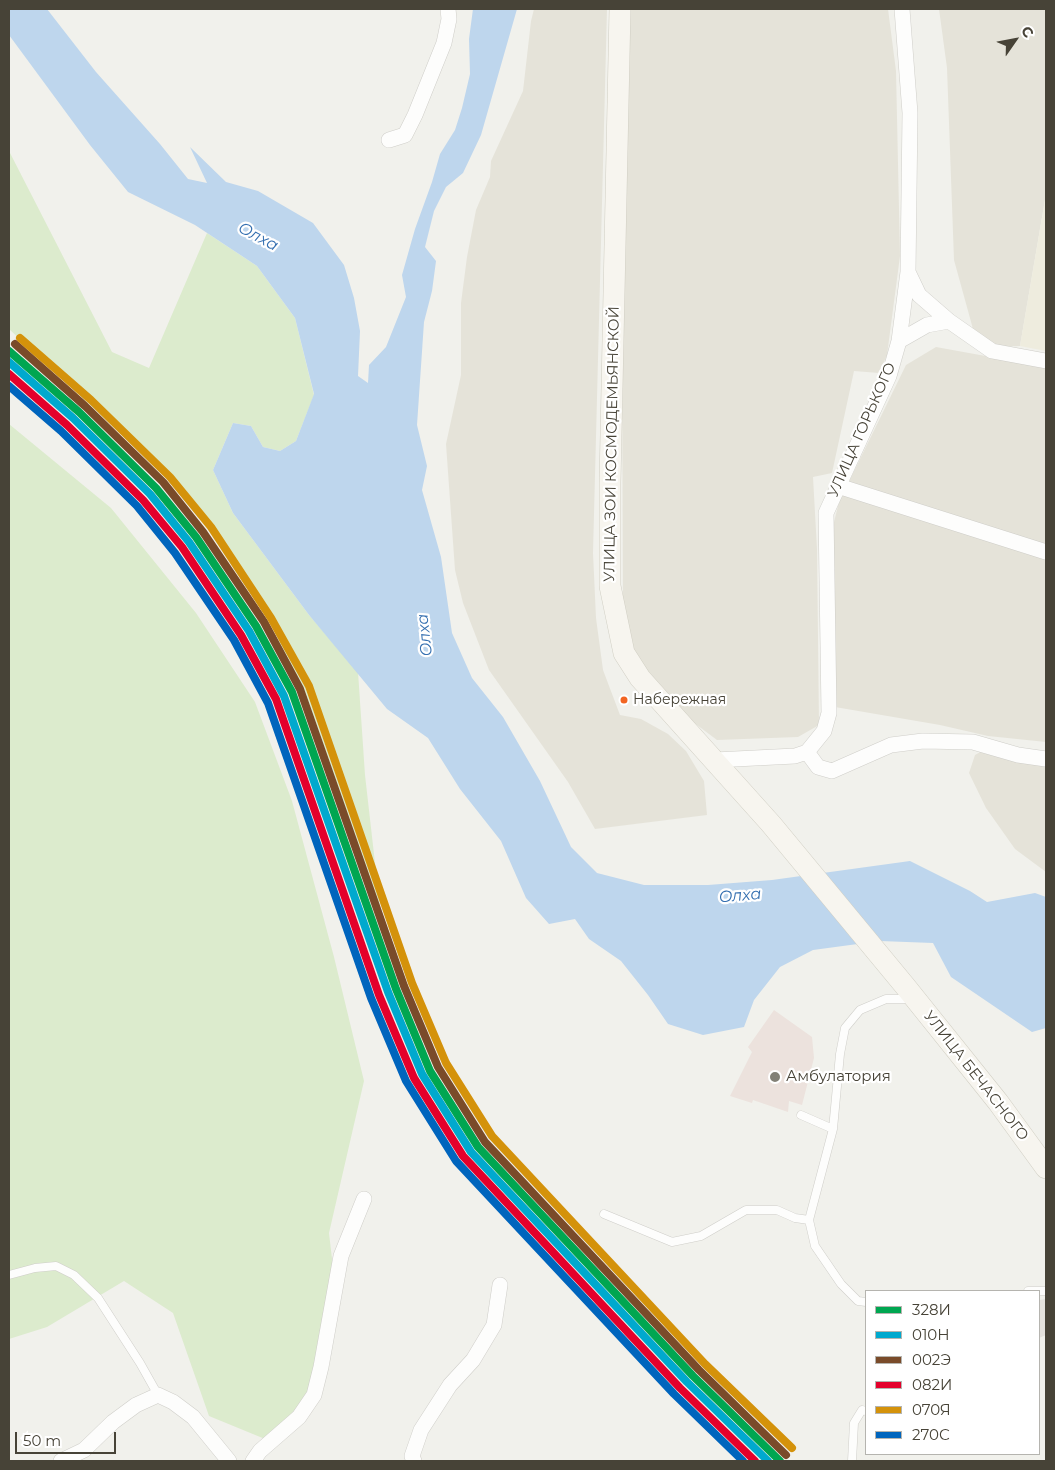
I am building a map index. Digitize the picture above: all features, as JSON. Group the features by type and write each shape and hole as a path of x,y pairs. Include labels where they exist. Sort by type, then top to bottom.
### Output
{"main road":[{"name":"УЛИЦА ЗОИ КОСМОДЕМЬЯНСКОЙ","path":"620,9 610,482 610,586 624,653 640,678 771,824"},
{"name":"УЛИЦА БЕЧАСНОГО","path":"771,824 998,1102 1046,1168"}],"street":[{"path":"389,140 405,135 415,115 444,43 448,9"},
{"name":"УЛИЦА ГОРЬКОГО","path":"807,752 824,732 829,713 826,513 889,376 899,341 908,272 910,113 902,9"},
{"path":"908,272 919,296 948,321 992,351 1046,361"},
{"path":"899,341 927,325 948,321"},
{"path":"838,486 1046,552"},
{"path":"714,760 794,756 807,752 818,767 832,771 891,745 924,740 973,742 1018,755 1046,758"},
{"path":"253,1461 260,1451 299,1417 314,1395 321,1367 341,1256 364,1199"},
{"path":"414,1461 412,1456 421,1430 450,1385 473,1360 494,1325 500,1285"},
{"path":"61,1461 84,1450 114,1422 136,1405 158,1395 172,1402 193,1417 228,1461"}],"lane":[{"path":"865,1302 858,1301 841,1284 814,1246 808,1220 833,1129 845,1028 860,1010 886,999 910,992"},
{"path":"800,1116 833,1129"},
{"path":"604,1214 672,1242 701,1236 746,1210 777,1210 794,1218 808,1220"},
{"path":"9,1275 35,1268 56,1266 74,1275 98,1298 140,1363 158,1395"},
{"path":"852,1461 854,1423 862,1410 865,1411"}],"shaded area":[{"path":"534,9 607,9 593,553 596,618 603,670 620,715 641,719 668,734 686,751 704,781 707,815 595,829 568,782 489,670 463,603 455,570 446,444 461,375 461,303 467,257 476,210 490,177 491,161 523,91"},
{"path":"630,9 888,9 896,71 900,256 887,355 879,373 854,371 832,473 813,477 817,549 819,725 798,737 717,740 693,722 639,661 628,641 623,616 622,340"},
{"path":"939,9 1046,9 1046,194 1020,346 992,347 973,329 954,260 947,68"},
{"path":"1046,194 1046,351 1020,346"},
{"path":"936,347 1046,367 1046,742 988,736 940,725 835,707 833,526 839,502 906,365"},
{"path":"984,750 1046,765 1046,872 1015,849 986,808 969,773 975,755"},
{"name":"Амбулатория","path":"774,1010 812,1037 814,1058 802,1105 789,1101 788,1112 753,1100 752,1103 730,1096 752,1052 748,1047"},
{"path":"1046,1299 1046,1335 1040,1338 1040,1300"}],"green space":[{"path":"9,151 112,352 149,368 207,233 257,266 295,318 314,395 296,441 280,451 263,447 251,426 233,423 213,470 233,513 309,615 358,672 365,775 380,907 310,715 271,623 212,530 174,484 9,329"},
{"path":"9,424 111,508 196,613 255,702 292,801 334,957 364,1081 329,1233 337,1302 306,1410 265,1439 209,1416 173,1313 124,1281 47,1327 9,1339"}],"water":[{"name":"Олха","path":"9,9 47,9 96,72 160,144 188,179 207,183 190,147 226,182 258,191 313,223 344,265 354,298 360,331 358,376 368,383 369,365 386,347 406,297 402,275 415,229 440,154 455,130 462,108 470,74 469,39 473,9 517,9 481,135 463,173 446,187 434,211 425,247 436,261 432,291 424,322 417,425 427,466 422,490 441,557 452,633 472,678 503,717 540,781 571,847 597,873 644,885 708,885 772,880 910,861 970,891 987,902 1035,893 1046,897 1046,1028 1032,1032 951,977 933,943 880,941 813,950 780,967 754,1000 744,1027 703,1035 668,1024 621,961 589,939 575,919 549,924 526,898 501,841 460,789 428,738 387,709 309,615 233,513 213,470 233,423 251,426 263,447 280,451 296,441 314,394 295,318 257,266 195,225 128,192 90,145 9,35"}],"transit line":[{"name":"070Я","path":"20,338 91,400 170,477 211,527 271,618 309,686 412,983 446,1063 492,1136 705,1364 792,1448"},
{"name":"002Э","path":"15,344 85,406 163,482 203,532 264,622 300,689 404,986 438,1067 485,1142 699,1370 786,1455"},
{"name":"328И","path":"9,351 79,412 156,488 196,537 256,626 292,692 396,989 430,1071 478,1147 693,1376 780,1461"},
{"name":"010Н","path":"9,362 73,418 150,494 189,542 249,631 284,696 388,992 422,1074 471,1152 687,1382 768,1461"},
{"name":"082И","path":"9,374 67,425 143,500 182,547 241,635 276,699 379,995 414,1078 463,1156 680,1388 755,1461"},
{"name":"270С","path":"9,386 61,431 137,506 175,553 234,640 268,703 371,998 406,1081 456,1161 674,1394 743,1461"}],"place":[{"name":"Набережная","path":"624,700"},
{"name":"Амбулатория","path":"775,1077"}]}
